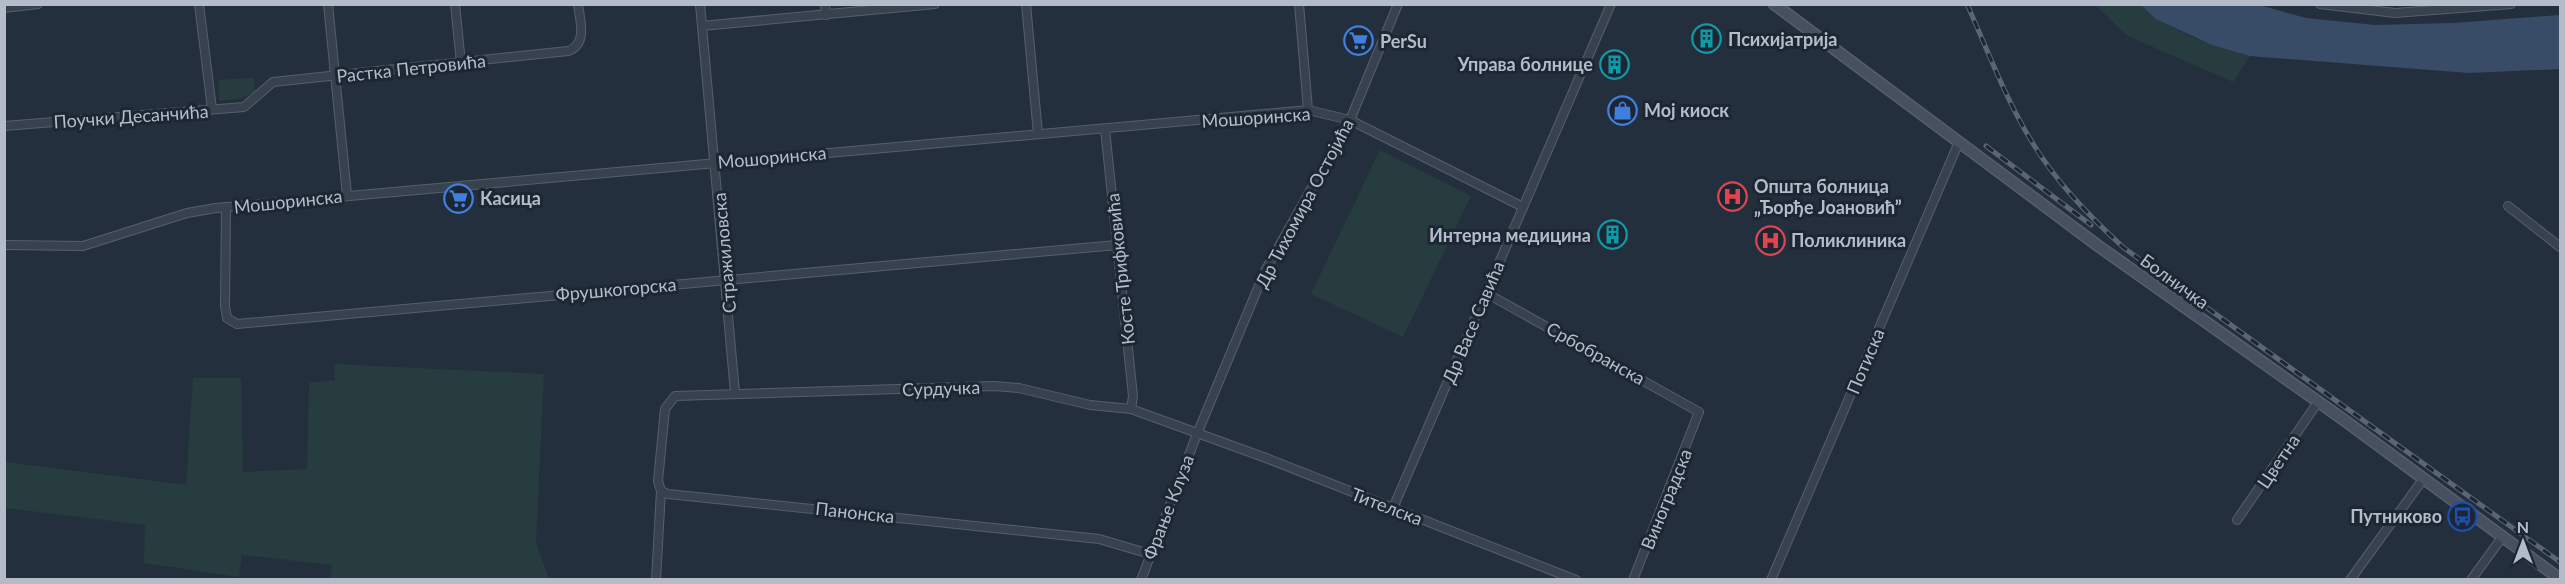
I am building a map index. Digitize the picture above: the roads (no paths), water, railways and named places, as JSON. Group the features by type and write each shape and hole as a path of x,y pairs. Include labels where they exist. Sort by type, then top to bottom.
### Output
{"street":[{"path":"4,8 38,4"},
{"path":"199,4 212,109"},
{"path":"328,4 347,195"},
{"path":"455,4 461,63"},
{"name":"Растка Петровића","path":"255,99 273,82 574,49 581,40 578,4"},
{"name":"Стражиловска","path":"700,4 735,393"},
{"path":"825,4 826,15"},
{"path":"702,26 935,4"},
{"path":"1026,4 1038,135"},
{"path":"1299,4 1308,110"},
{"name":"Др Тихомира Остојића","path":"1197,434 1265,271 1350,120 1398,4"},
{"name":"Др Васе Савића","path":"1393,508 1611,4"},
{"name":"Болничка","path":"1774,4 2097,245 2424,478 2560,579"},
{"path":"2320,4 2359,11 2511,4"},
{"name":"Поучки Десанчића","path":"4,126 244,107 255,99"},
{"name":"Мошоринска","path":"4,245 83,246 187,213 226,207 1308,110 1350,120 1524,207"},
{"name":"Косте Трифковића","path":"1106,129 1133,396 1131,409"},
{"name":"Потиска","path":"1771,579 1959,142"},
{"path":"2508,206 2560,247"},
{"name":"Фрушкогорска","path":"226,207 225,306 228,318 237,324 1117,245"},
{"name":"Србобранска","path":"1486,292 1697,409 1699,418"},
{"name":"Сурдучка","path":"661,491 658,481 665,409 668,401 678,394 994,386 1019,388 1090,405 1131,409 1197,434"},
{"name":"Цветна","path":"2237,520 2318,402"},
{"name":"Виноградска","path":"1633,579 1699,418"},
{"name":"Тителска","path":"1197,434 1576,579"},
{"name":"Фрање Клуза","path":"1141,579 1197,434"},
{"path":"2350,579 2424,478"},
{"path":"656,579 661,491"},
{"name":"Панонска","path":"661,491 668,494 1099,538 1150,554"},
{"path":"2471,579 2503,536"}],"water":[{"path":"2141,5 2259,5 2306,18 2375,25 2454,23 2560,15 2560,69 2469,73 2250,56 2212,45 2156,19"}],"railway":[{"path":"1967,4 2004,88 2029,137 2049,168 2111,236 2124,248 2560,562"},
{"path":"1986,146 2091,225"}],"place":[{"name":"Психијатрија","path":"1707,39"},
{"name":"PerSu","path":"1359,41"},
{"name":"Управа болнице","path":"1614,64"},
{"name":"Мој киоск","path":"1623,110"},
{"name":"Општа болница „Ђорђе Јоановић”","path":"1733,196"},
{"name":"Касица","path":"459,198"},
{"name":"Интерна медицина","path":"1612,235"},
{"name":"Поликлиника","path":"1770,240"},
{"name":"Путниково","path":"2463,516"}]}
